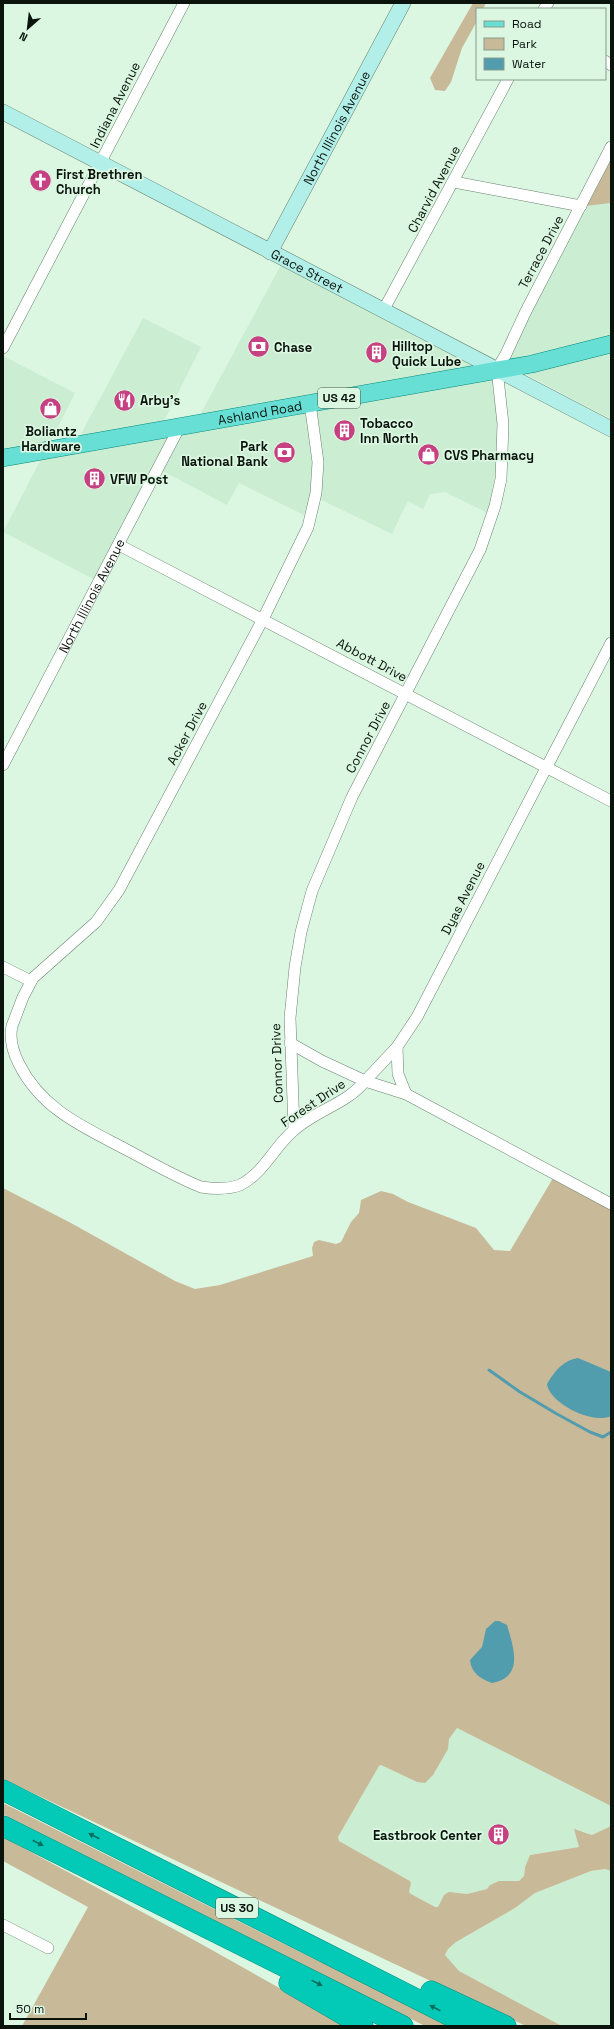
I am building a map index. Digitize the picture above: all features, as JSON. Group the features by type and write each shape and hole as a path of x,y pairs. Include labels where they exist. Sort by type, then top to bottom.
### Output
{"highway":[{"name":"US 30","path":"3,1790 470,2026"},
{"name":"US 30","path":"3,1826 403,2026"},
{"path":"113,1845 199,1882 506,2026"},
{"path":"68,1859 98,1883 253,1964 363,2026"}],"main road":[{"name":"Ashland Road","path":"3,458 558,358 611,344"}],"street":[{"name":"Indiana Avenue","path":"3,348 184,3"},
{"name":"North Illinois Avenue","path":"270,252 403,3"},
{"name":"Charvid Avenue","path":"383,311 454,182 507,80"},
{"name":"Grace Street","path":"3,112 497,369 611,430"},
{"name":"Terrace Drive","path":"497,369 611,147"},
{"path":"454,182 582,206"},
{"name":"Connor Drive","path":"294,1129 290,1018 295,967 301,932 312,891 352,797 474,565 497,500 501,479 503,424 497,369"},
{"name":"Acker Drive","path":"7,1036 16,1012 31,981 43,968 96,922 119,890 263,619 300,545 313,511 316,493 318,462 310,403"},
{"name":"North Illinois Avenue","path":"3,765 180,426"},
{"name":"Abbott Drive","path":"119,545 611,801"},
{"name":"Dyas Avenue","path":"365,1081 397,1048 417,1017 611,642"},
{"path":"3,967 31,981"},
{"name":"Forest Drive","path":"7,1036 21,1069 35,1090 54,1108 134,1153 201,1187 221,1189 239,1185 248,1180 264,1165 294,1129 353,1093 365,1081 406,1094 611,1204"},
{"path":"290,1043 322,1061 365,1081"},
{"path":"397,1048 398,1074 406,1094"},
{"path":"3,1925 48,1948"}],"shaded area":[{"path":"611,203 611,419 506,364 536,298 586,206"},
{"path":"281,265 497,378 497,465 488,513 445,492 430,494 423,509 408,501 392,534 311,495 304,515 239,483 227,505 155,467 95,580 3,532 40,461 3,467 3,356 75,393 51,441 80,436 143,318 201,347 164,421 200,415"},
{"path":"457,1728 611,1806 611,1826 592,1835 583,1831 579,1847 530,1855 525,1867 524,1876 519,1881 499,1881 490,1885 487,1889 467,1894 449,1893 444,1895 439,1907 435,1907 411,1894 409,1892 410,1881 339,1841 338,1837 379,1766 381,1765 417,1782 448,1749 449,1739"},
{"path":"605,1869 611,1871 611,2026 562,2026 459,1971 445,1956 448,1949 456,1942 515,1908 535,1893 591,1871"}],"green space":[{"path":"473,3 486,3 484,8 476,8 476,23 462,48 451,82 445,91 435,90 430,78"},
{"path":"611,157 611,203 586,206"},
{"path":"553,1178 611,1209 611,1806 457,1728 449,1739 448,1749 433,1775 425,1783 417,1782 381,1765 379,1766 338,1837 339,1841 410,1881 409,1892 411,1894 435,1907 438,1907 444,1895 449,1892 467,1894 487,1889 490,1885 499,1881 519,1881 524,1876 525,1867 530,1855 579,1847 574,1829 592,1835 611,1826 611,1871 605,1869 591,1871 535,1893 515,1908 456,1942 448,1949 445,1955 459,1971 562,2026 526,2026 3,1779 3,1188 71,1223 175,1281 195,1289 220,1285 313,1256 312,1248 314,1242 319,1240 336,1244 341,1242 351,1222 359,1213 361,1200 381,1191 393,1194 408,1202 476,1228 494,1250 510,1251"},
{"path":"3,1803 314,1959 386,1992 452,2026 425,2026 3,1814"},
{"path":"3,1837 194,1940 347,2026 22,2026 88,1907 3,1861"}],"water":[{"path":"578,1358 611,1372 611,1416 603,1418 583,1415 563,1405 550,1391 547,1384 556,1371 568,1361"},
{"path":"495,1621 499,1621 507,1625 514,1651 514,1660 513,1668 509,1674 502,1680 492,1683 484,1680 474,1672 470,1660 482,1647 486,1629"}],"waterway":[{"path":"489,1370 520,1392 590,1432 603,1437 611,1432"}],"place":[{"name":"First Brethren Church","path":"40,181"},
{"name":"Chase","path":"259,347"},
{"name":"Hilltop Quick Lube","path":"376,353"},
{"name":"Arby's","path":"124,400"},
{"name":"Boliantz Hardware","path":"51,409"},
{"name":"Tobacco Inn North","path":"345,430"},
{"name":"Park National Bank","path":"284,453"},
{"name":"CVS Pharmacy","path":"429,455"},
{"name":"VFW Post","path":"95,479"},
{"name":"Eastbrook Center","path":"498,1835"}]}
